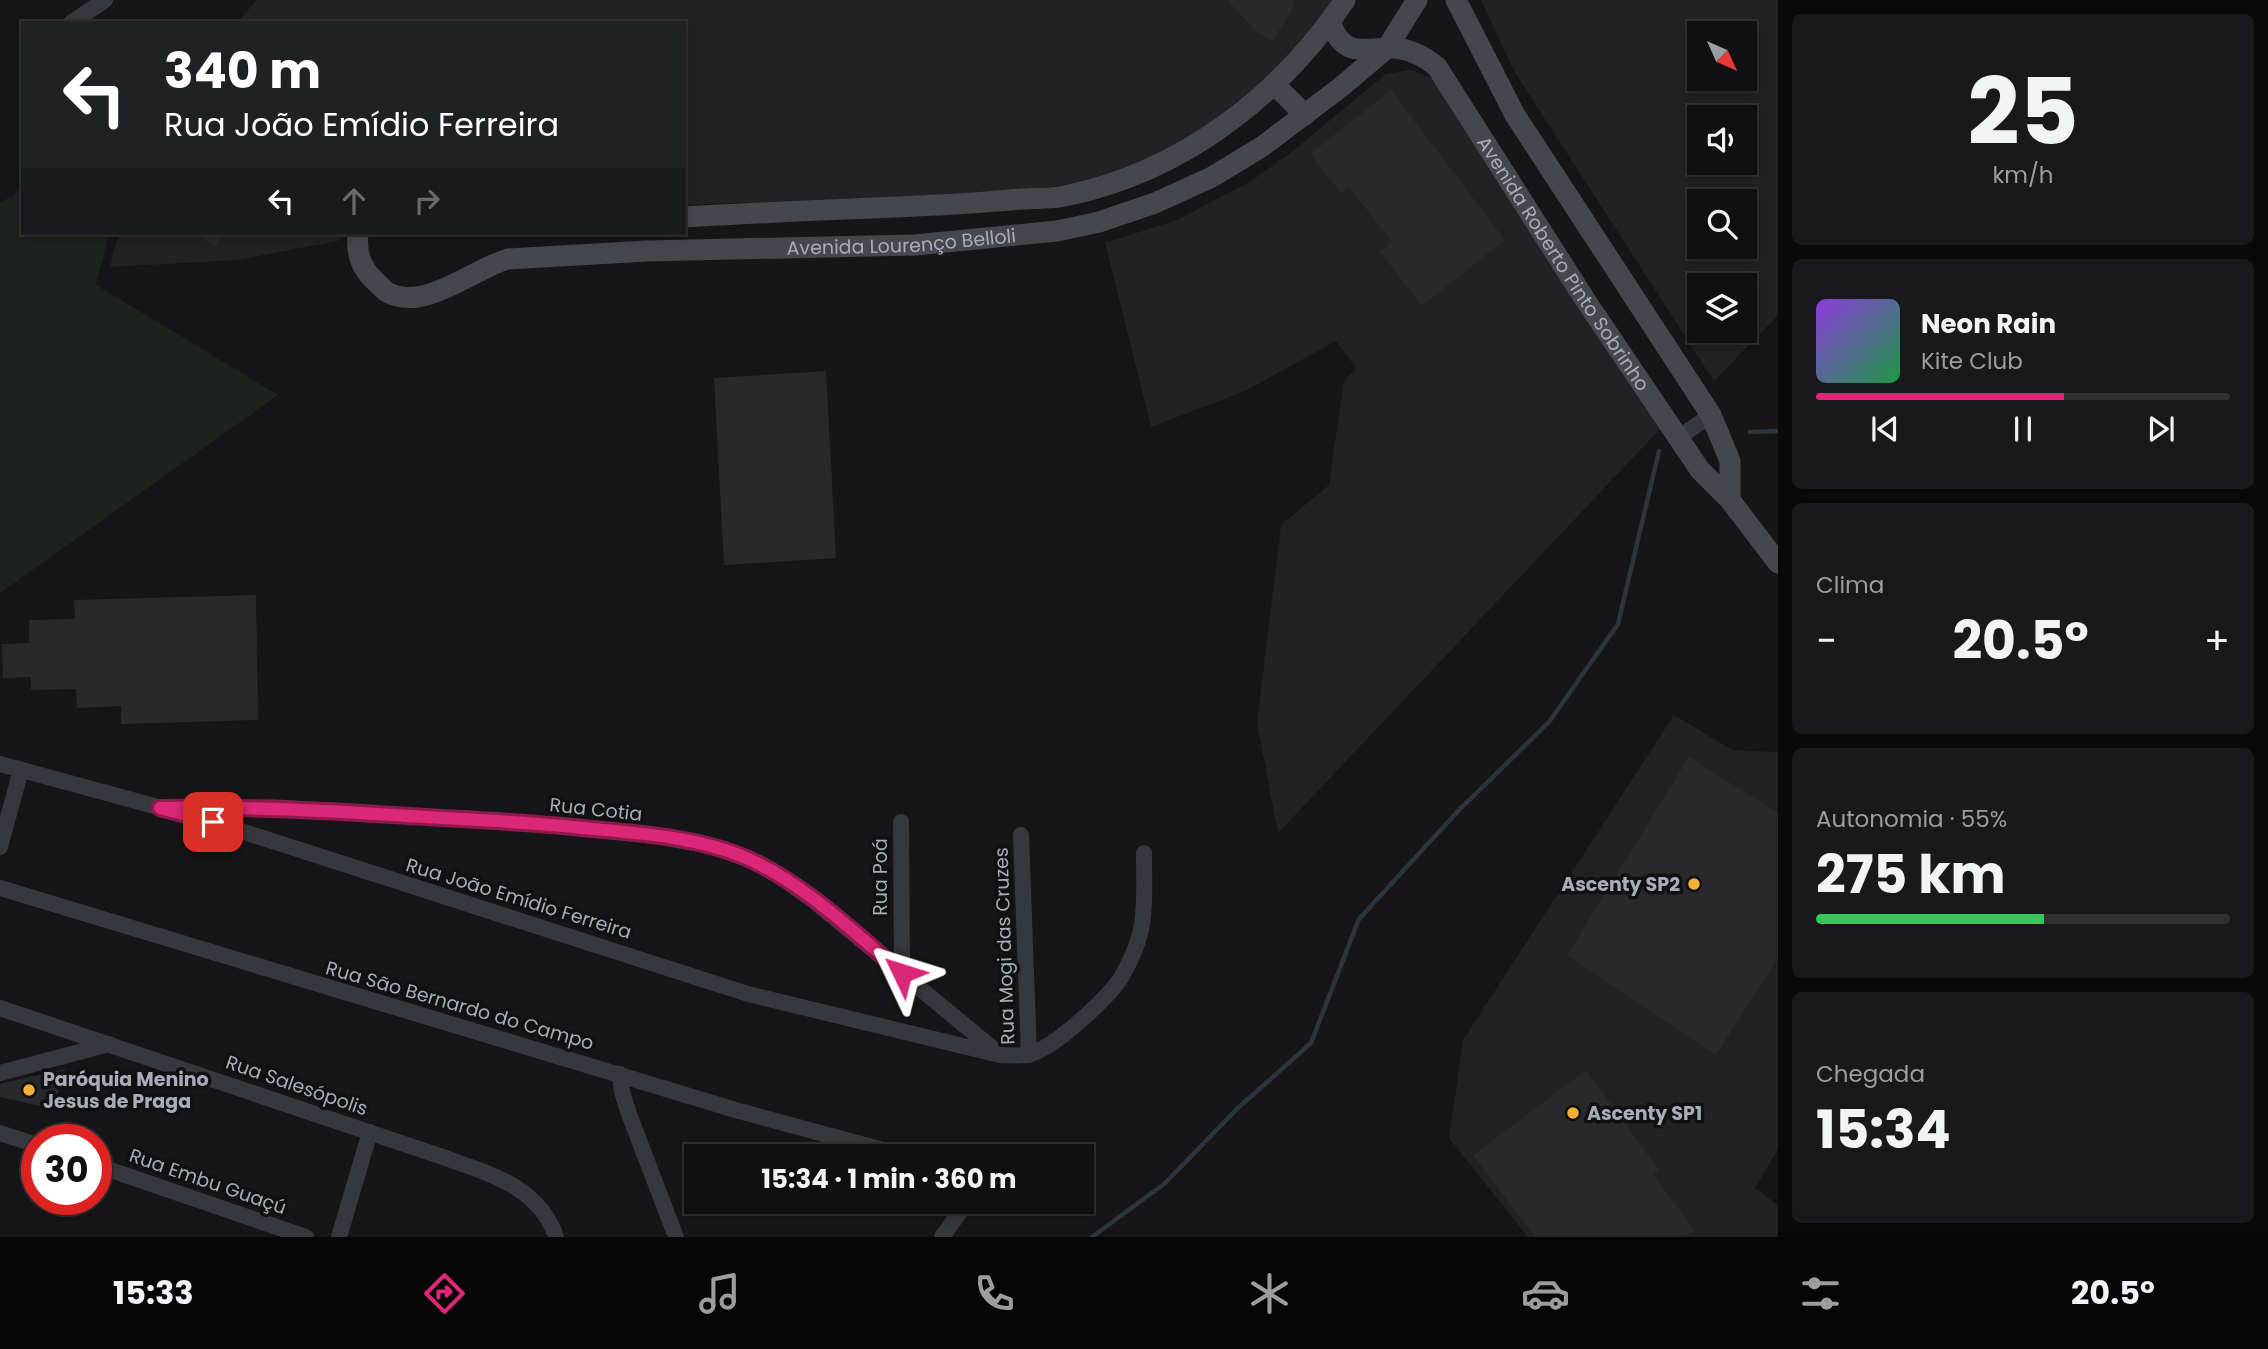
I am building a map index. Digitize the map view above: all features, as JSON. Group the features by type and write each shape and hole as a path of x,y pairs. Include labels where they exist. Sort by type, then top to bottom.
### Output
{"street":[{"path":"74,21 105,0"},
{"name":"Avenida Lourenço Belloli","path":"686,217 816,212 1064,196 1115,182 1206,139 1254,104 1330,22 1345,0"},
{"name":"Avenida Lourenço Belloli","path":"358,235 356,248 360,262 369,276 387,292 405,297 425,297 494,263 508,259 646,251 915,245 1057,231 1099,222 1155,203 1212,177 1263,146 1387,48 1417,0"},
{"name":"Avenida Roberto Pinto Sobrinho","path":"1456,0 1515,116 1711,415 1730,461 1730,500"},
{"name":"Avenida Roberto Pinto Sobrinho","path":"1330,22 1334,32 1347,46 1357,51 1387,48 1412,51 1426,57 1447,80 1577,287 1678,438 1700,470 1730,500 1778,563"},
{"path":"1274,84 1305,115"},
{"path":"1678,438 1711,415"},
{"name":"Rua João Emídio Ferreira","path":"0,764 213,822 748,994 1000,1055 1029,1055"},
{"path":"0,847 21,769"},
{"name":"Rua Cotia","path":"160,808 271,807 470,819 655,836 713,846 746,858 779,876 859,937 1000,1055"},
{"name":"Rua Poá","path":"901,822 902,973"},
{"name":"Rua Mogi das Cruzes","path":"1021,835 1029,1055"},
{"path":"1029,1055 1061,1036 1088,1012 1119,980 1132,959 1140,933 1144,904 1144,853"},
{"name":"Rua São Bernardo do Campo","path":"0,888 752,1114 862,1144"},
{"name":"Rua Salesópolis","path":"0,1008 370,1132 509,1182 530,1196 543,1212 556,1237"},
{"path":"0,1073 110,1044"},
{"path":"620,1074 629,1114 676,1237"},
{"path":"339,1237 370,1132"},
{"path":"0,1133 21,1140"},
{"name":"Rua Embu Guaçú","path":"112,1170 306,1237"},
{"path":"942,1237 958,1214"}],"shaded area":[{"path":"256,0 1339,0 1278,74 1205,130 1140,163 1079,183 1009,192 686,205 686,21 240,21"},
{"path":"1481,0 1778,0 1778,315 1757,337 1757,273 1687,273 1687,339 1514,71"},
{"path":"1411,70 1439,81 1662,427 1278,833 1257,723 1281,525 1329,485 1344,381 1356,368 1336,341 1245,391 1151,427 1105,243 1177,220 1251,181 1289,154 1386,74"},
{"path":"21,186 21,235 108,235 96,285 278,395 0,593 0,202 13,196"},
{"path":"118,235 343,235 338,241 237,260 110,267"},
{"path":"1689,343 1751,343 1714,381"},
{"path":"1674,715 1732,750 1778,752 1778,1149 1755,1188 1778,1205 1778,1237 1528,1237 1449,1138 1463,1040"}],"building":[{"path":"1227,0 1293,0 1294,7 1272,41 1257,32"},
{"path":"1391,90 1505,240 1422,306 1380,252 1392,242 1349,187 1341,193 1310,154"},
{"path":"195,235 225,235 216,247"},
{"path":"826,371 836,558 724,565 714,378"},
{"path":"256,595 258,720 121,724 121,706 77,708 76,689 31,690 31,677 3,678 2,644 29,643 29,620 75,619 74,600"},
{"name":"Ascenty SP2","path":"1689,757 1778,813 1778,958 1716,1055 1567,955"},
{"name":"Paróquia Menino Jesus de Praga","path":"65,1069 53,1109 0,1097 0,1084"},
{"name":"Ascenty SP1","path":"1586,1070 1659,1170 1653,1174 1694,1230 1685,1237 1535,1237 1473,1155"}],"waterway":[{"path":"1750,432 1778,431"},
{"path":"1092,1237 1164,1184 1238,1108 1311,1043 1359,919 1458,811 1549,722 1618,624 1659,451"}],"place":[{"name":"Ascenty SP2","path":"1694,884"},
{"name":"Paróquia Menino Jesus de Praga","path":"29,1090"},
{"name":"Ascenty SP1","path":"1573,1113"}],"route":[{"path":"213,822 160,808 271,807 470,819 655,836 713,846 746,858 779,876 902,973"}]}
